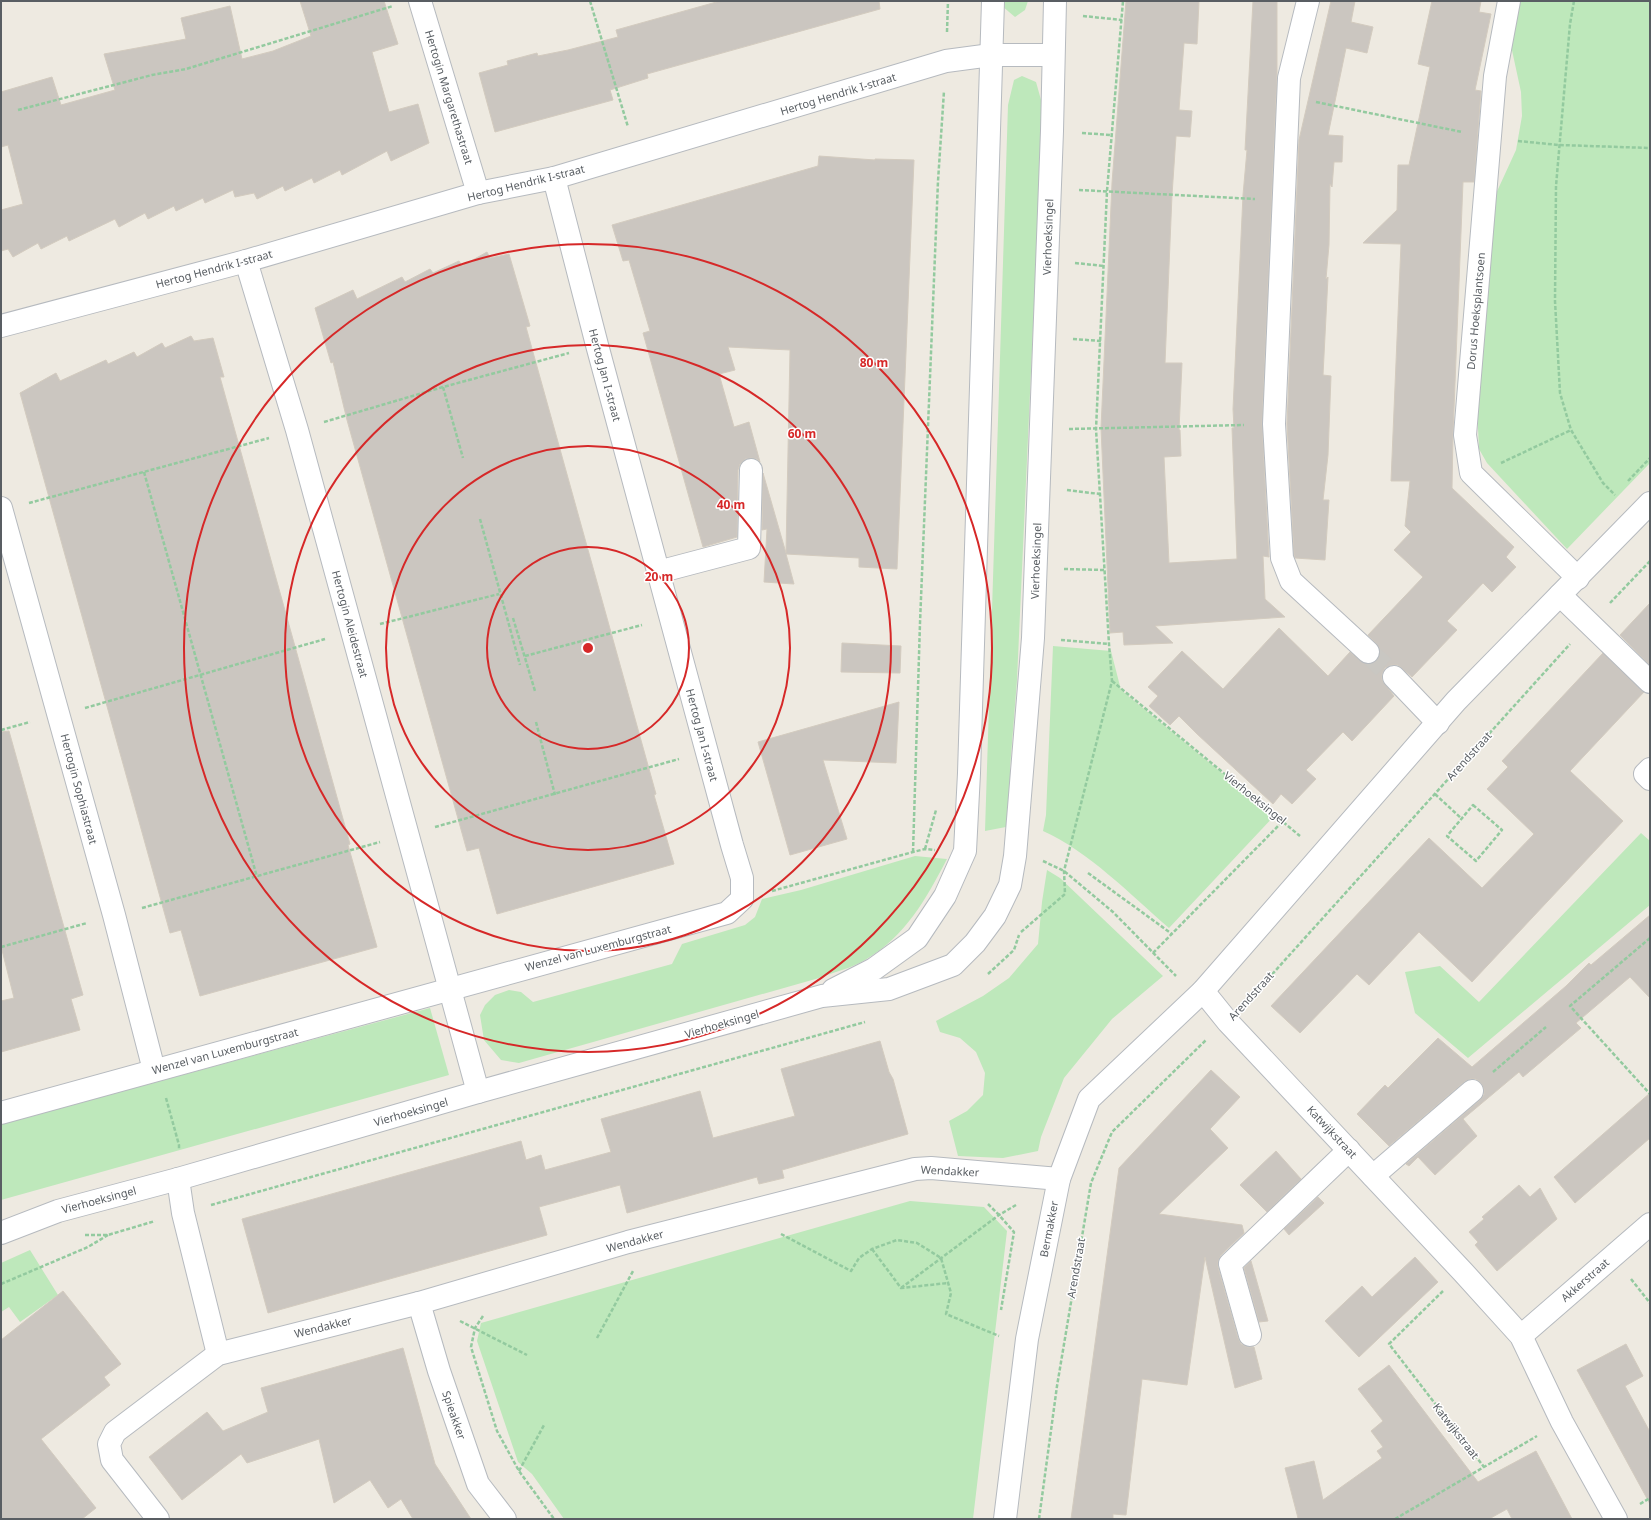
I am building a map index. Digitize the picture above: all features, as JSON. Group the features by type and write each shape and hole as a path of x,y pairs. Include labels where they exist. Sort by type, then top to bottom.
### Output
{"street":[{"name":"Hertogin Margarethastraat","path":"420,1 478,193"},
{"name":"Vierhoeksingel","path":"822,996 874,969 917,938 945,896 965,851 994,1"},
{"path":"1308,1 1289,78 1288,96 1274,424 1282,558 1291,581 1368,652"},
{"name":"Dorus Hoeksplantsoen","path":"1509,1 1495,76 1465,435 1471,473 1578,578"},
{"name":"Vierhoeksingel","path":"1,1232 58,1211 178,1179 478,1092 822,996 889,989 953,965 975,943 995,916 1010,885 1015,856 1033,638 1050,189 1055,7"},
{"name":"Hertog Hendrik I-straat","path":"1,326 246,261 478,193 554,178 946,61 992,55 1053,55"},
{"name":"Hertog Jan I-straat","path":"554,178 670,618 742,878 742,899"},
{"name":"Hertogin Aleidestraat","path":"246,261 297,430 351,631 409,835 449,989"},
{"path":"658,572 749,548 752,470"},
{"path":"1203,991 1456,702 1650,503"},
{"name":"Hertogin Sophiastraat","path":"1,508 114,915 154,1070"},
{"path":"1560,595 1588,624 1650,682"},
{"path":"1394,677 1438,723"},
{"path":"1650,769 1645,774 1650,778"},
{"name":"Wenzel van Luxemburgstraat","path":"1,1113 727,913 742,899"},
{"path":"449,989 478,1092"},
{"name":"Katwijkstraat","path":"1203,991 1228,1022 1463,1272 1521,1336 1562,1422 1616,1519"},
{"name":"Bermakker","path":"1005,1519 1027,1339 1059,1179 1089,1099 1203,991"},
{"path":"1373,1176 1472,1091"},
{"path":"1250,1335 1230,1264 1349,1150"},
{"name":"Wendakker","path":"158,1519 112,1460 109,1444 115,1432 218,1354 419,1303 628,1242 915,1169 931,1168 1059,1179"},
{"path":"178,1179 183,1213 218,1354"},
{"name":"Akkerstraat","path":"1521,1336 1650,1224"},
{"name":"Spieakker","path":"419,1303 439,1371 478,1484 505,1519"}],"path":[{"path":"590,1 636,154"},
{"path":"913,852 920,631 938,181 946,61 948,1"},
{"path":"1019,933 1065,894 1064,871 1112,681 1096,429 1107,191 1123,1"},
{"path":"1574,1 1570,24 1556,186 1555,301 1560,393 1571,430 1603,483 1615,495"},
{"path":"18,110 152,76 186,69 394,6"},
{"path":"1055,7 1122,20"},
{"path":"1288,96 1490,138 1559,145 1650,148"},
{"path":"1050,189 1284,200"},
{"path":"443,387 463,458"},
{"path":"1041,428 1096,429 1274,424"},
{"path":"1474,476 1571,430"},
{"path":"144,472 256,877"},
{"path":"480,519 520,665"},
{"name":"Arendstraat","path":"1039,1519 1056,1386 1091,1183 1112,1132 1207,1039 1228,1022 1588,624 1650,561"},
{"path":"1036,568 1104,570"},
{"path":"1,730 201,675 351,631 500,594"},
{"path":"513,618 535,691"},
{"path":"525,656 670,618"},
{"path":"1033,638 1109,644"},
{"name":"Vierhoeksingel","path":"1112,681 1323,854"},
{"path":"536,722 555,795"},
{"path":"1,947 555,795 707,751"},
{"path":"1435,794 1462,819"},
{"path":"1473,805 1502,830 1476,861 1447,836 1462,819 1473,805"},
{"path":"1153,952 1283,821"},
{"path":"742,899 925,849 965,851"},
{"path":"1015,856 1043,861 1064,871 1113,912 1176,976 1203,991"},
{"path":"1088,873 1172,934"},
{"path":"1650,938 1570,1006 1650,1094"},
{"path":"1472,1091 1546,1027"},
{"path":"154,1070 165,1095 180,1145 178,1179"},
{"path":"1059,1179 1091,1183"},
{"path":"982,1203 989,1204 1014,1232 1001,1313"},
{"path":"901,1288 999,1215 1019,1203"},
{"path":"787,1230 779,1232 851,1270 859,1258 872,1249 897,1240 917,1243 941,1258 951,1293 946,1314 997,1335 1027,1339"},
{"path":"1,1284 88,1247 108,1235"},
{"path":"872,1249 901,1288"},
{"path":"597,1338 636,1267 628,1269"},
{"name":"Katwijkstraat","path":"1463,1272 1388,1344 1484,1467"},
{"path":"901,1288 948,1282"},
{"path":"485,1312 475,1328 471,1347 497,1431 519,1471 554,1519"},
{"path":"475,1328 527,1355"},
{"path":"996,1343 998,1328"},
{"name":"Katwijkstraat","path":"1395,1519 1562,1422"},
{"path":"519,1471 544,1425"}],"green space":[{"path":"1002,1 1028,1 1025,10 1015,17 1002,6"},
{"path":"1516,1 1650,1 1650,463 1567,549 1487,463 1479,449 1477,407 1488,211 1516,150 1522,116 1521,92 1510,41"},
{"path":"1022,76 1036,82 1043,107 1017,680 1010,768 1011,826 985,831 1008,105 1014,80"},
{"path":"1053,646 1111,651 1121,690 1274,816 1169,928 1093,862 1060,840 1043,831 1046,815"},
{"path":"1641,833 1650,841 1650,905 1468,1058 1415,1013 1405,972 1440,966 1479,1002"},
{"path":"915,856 947,859 914,916 892,940 865,960 854,965 819,978 519,1063 501,1060 484,1040 480,1015 485,1005 495,995 509,990 521,992 533,1002 672,964 682,944 745,925 755,917 762,899 801,890"},
{"path":"1047,870 1060,878 1163,976 1112,1019 1064,1078 1041,1137 1038,1151 1003,1158 958,1156 949,1121 967,1111 983,1095 985,1073 976,1052 960,1038 940,1032 936,1021 983,996 1009,978 1038,944"},
{"path":"430,1008 449,1075 1,1200 1,1124"},
{"path":"910,1201 984,1207 1007,1231 973,1519 564,1519 532,1474 518,1462 477,1341 481,1323"},
{"path":"30,1250 58,1295 20,1322 9,1307 1,1312 1,1263"}],"building":[{"path":"300,1 384,1 398,44 372,52 389,112 418,104 429,143 391,161 387,151 342,175 340,170 314,183 312,178 285,191 283,186 257,199 254,193 235,197 233,190 205,203 203,198 176,211 174,206 148,219 145,213 119,227 115,219 69,241 67,236 41,249 38,243 13,257 8,249 1,251 1,210 23,204 8,145 1,147 1,92 52,77 61,105 115,90 104,54 186,39 181,18 230,6 242,59 273,51 311,36"},
{"path":"720,1 879,1 880,9 647,74 648,78 610,90 613,100 495,132 479,73 508,65 507,61 537,53 538,56 618,37 616,30"},
{"path":"1126,1 1199,1 1197,44 1184,43 1179,110 1192,111 1190,137 1176,136 1172,195 1165,363 1182,363 1179,430 1181,456 1164,457 1169,563 1237,559 1232,428 1234,428 1233,409 1243,195 1247,150 1245,150 1253,1 1277,1 1277,74 1262,423 1269,557 1263,556 1265,599 1285,617 1155,626 1173,643 1124,645 1123,632 1110,633 1101,428 1112,183"},
{"path":"1331,1 1355,1 1351,22 1373,27 1367,53 1346,48 1328,135 1343,136 1342,162 1334,162 1332,187 1330,184 1329,245 1326,279 1328,277 1323,375 1331,376 1328,455 1323,500 1329,500 1325,560 1295,558 1294,555 1287,424 1299,140"},
{"path":"1432,1 1481,1 1479,12 1491,14 1475,90 1481,91 1474,182 1463,182 1452,488 1514,547 1506,557 1516,567 1492,592 1483,583 1447,621 1457,630 1412,677 1398,665 1391,665 1385,668 1382,674 1382,680 1394,696 1352,741 1343,732 1306,770 1316,779 1292,804 1281,794 1273,804 1179,716 1170,725 1149,706 1158,696 1148,687 1182,651 1223,689 1279,628 1328,676 1350,652 1365,664 1372,664 1380,655 1380,649 1368,635 1423,577 1394,550 1411,532 1405,526 1410,481 1391,481 1401,244 1363,243 1397,210 1398,165 1409,165 1430,67 1418,64"},
{"path":"819,156 875,160 914,160 897,569 859,567 859,558 786,554 794,584 764,582 767,529 762,530 763,473 786,553 790,350 728,347 735,370 719,374 734,427 749,422 760,462 757,459 745,459 740,464 738,470 737,537 703,547 643,333 650,331 629,260 623,261 612,225 818,166"},
{"path":"487,252 490,258 509,254 530,326 526,327 656,794 654,795 674,864 497,914 479,848 467,851 347,420 333,362 331,363 315,308 353,290 357,299 402,277 405,282 430,269 433,273 459,261 462,266"},
{"path":"191,336 194,341 213,338 224,377 220,377 350,844 348,845 377,947 200,996 181,930 170,933 20,393 56,373 60,381 106,360 108,364 134,352 137,357 162,343 165,348"},
{"path":"1650,603 1650,665 1620,635"},
{"path":"842,643 901,646 900,673 841,672"},
{"path":"1603,653 1644,692 1570,771 1623,821 1472,982 1419,932 1369,985 1357,974 1300,1033 1271,1006 1429,838 1482,888 1534,834 1487,789 1508,767 1502,761"},
{"path":"899,702 896,763 823,760 847,839 790,855 758,742"},
{"path":"9,731 83,995 71,999 80,1030 1,1052 1,1001 14,998 1,946 1,732"},
{"path":"1650,915 1650,998 1630,977 1576,1023 1581,1028 1523,1077 1519,1072 1463,1119 1477,1136 1435,1175 1418,1157 1409,1166 1406,1164 1480,1100 1484,1095 1484,1089 1481,1083 1476,1079 1470,1079 1464,1082 1389,1146 1357,1114 1385,1085 1388,1088 1438,1038 1472,1067 1566,986 1589,963 1591,965"},
{"path":"880,1041 889,1072 893,1079 908,1134 782,1170 784,1178 759,1184 757,1177 627,1213 620,1185 539,1207 547,1235 268,1313 242,1219 521,1141 526,1160 541,1155 545,1170 611,1152 601,1119 700,1091 713,1138 795,1116 781,1069"},
{"path":"1211,1070 1240,1097 1210,1129 1228,1148 1159,1214 1242,1225 1244,1233 1221,1255 1218,1261 1218,1267 1238,1338 1241,1344 1247,1347 1254,1347 1262,1379 1235,1388 1205,1257 1187,1385 1142,1379 1126,1515 1113,1514 1113,1519 1071,1519 1119,1168"},
{"path":"1650,1093 1650,1138 1575,1203 1554,1177"},
{"path":"1276,1151 1301,1179 1267,1212 1240,1185"},
{"path":"1519,1185 1530,1197 1540,1188 1557,1219 1497,1271 1475,1245 1478,1242 1469,1232 1484,1219 1482,1217"},
{"path":"1318,1197 1324,1203 1289,1235 1284,1229"},
{"path":"1415,1257 1438,1282 1359,1357 1325,1321 1362,1286 1372,1297"},
{"path":"1251,1261 1268,1321 1259,1322 1244,1268"},
{"path":"63,1291 121,1364 104,1377 110,1385 41,1439 96,1508 82,1519 1,1519 1,1340"},
{"path":"1626,1344 1643,1376 1625,1386 1650,1432 1650,1504 1577,1370"},
{"path":"403,1348 435,1464 471,1519 413,1519 401,1499 388,1508 370,1480 334,1503 319,1439 247,1463 241,1454 182,1500 149,1457 207,1412 223,1431 268,1412 261,1388"},
{"path":"1389,1365 1478,1482 1536,1451 1572,1519 1512,1519 1507,1509 1489,1519 1296,1519 1298,1518 1285,1468 1314,1461 1323,1500 1382,1458 1377,1451 1383,1447 1371,1431 1383,1421 1358,1389"}],"tunnel":[{"path":"1368,652 1394,677"}]}
